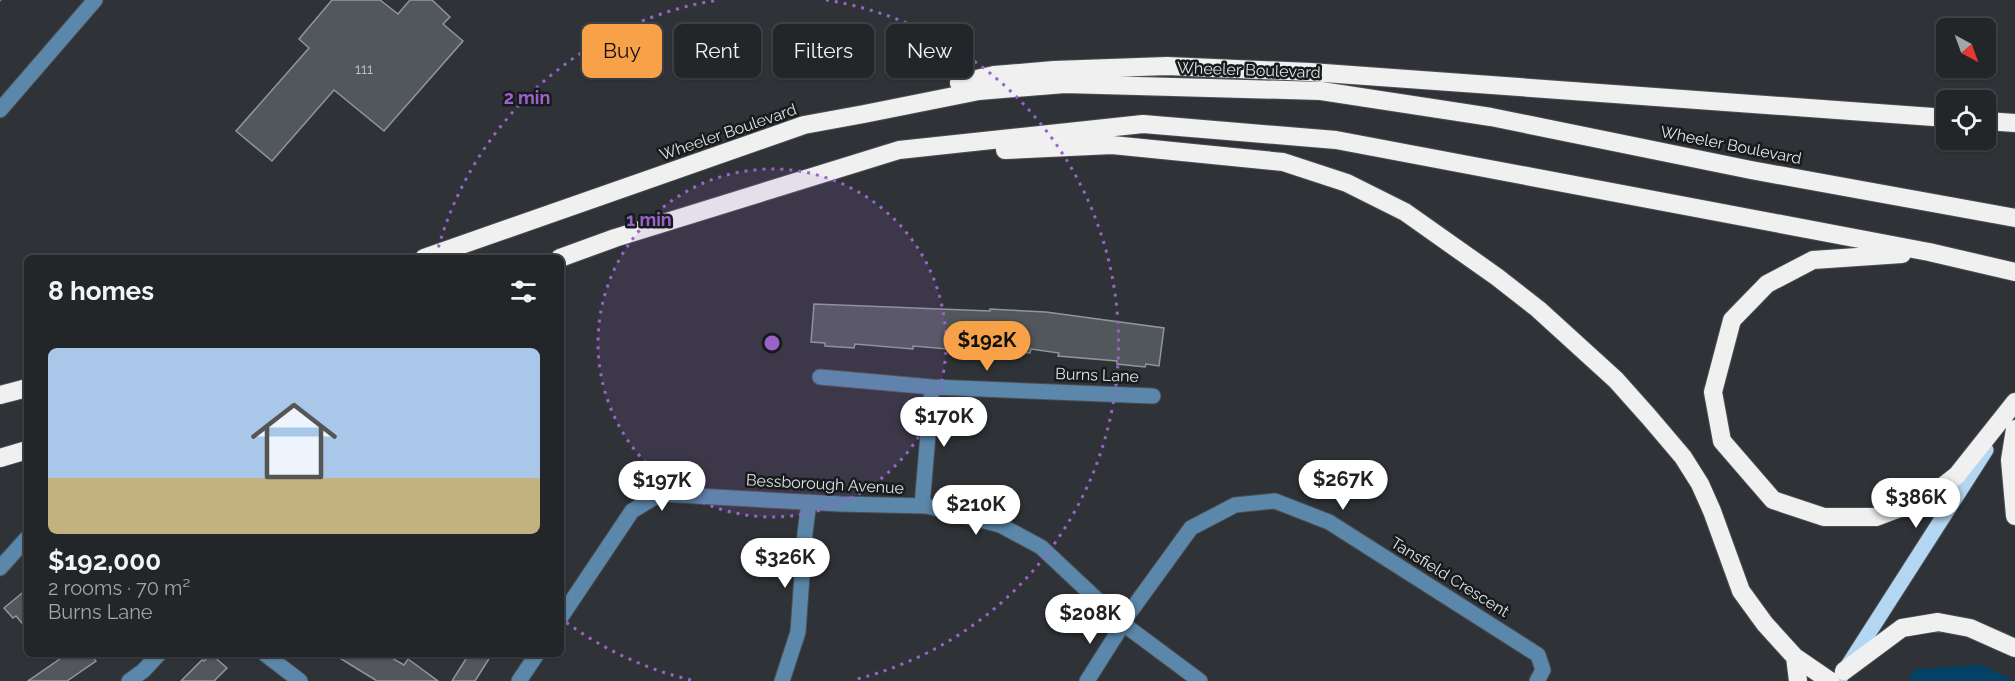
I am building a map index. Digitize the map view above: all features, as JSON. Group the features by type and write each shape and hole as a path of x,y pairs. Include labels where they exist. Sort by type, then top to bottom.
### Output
{"highway":[{"path":"804,124 875,101 994,75 1054,70 1167,66 1322,73 1936,117"},
{"name":"Wheeler Boulevard","path":"433,255 804,124 979,91 1065,84 1322,91 1491,117 1751,170 2015,218"},
{"path":"1996,122 2015,123"},
{"path":"564,257 615,238 899,150 1143,124 1336,140 1929,252 2015,272"},
{"path":"842,167 944,154 1112,144 1283,162 1347,183 1405,212 1497,277 1538,309 1616,380 1683,457 1700,484 1712,511 1741,591 1765,624 1795,657 1838,678 1902,628 1938,622 1970,628 2015,648"},
{"path":"1929,252 1813,260 1767,284 1732,320 1713,392 1722,441 1773,500 1824,518 1876,517 1929,497 1957,475 2015,403"},
{"path":"0,385 24,382"},
{"path":"0,395 24,389"},
{"path":"2015,429 2010,460 2015,516"},
{"path":"0,459 24,451"},
{"path":"1795,657 1798,681"}],"main road":[{"path":"1838,678 2015,403"}],"street":[{"path":"0,110 95,0"},
{"name":"Burns Lane","path":"820,377 932,387 1153,396"},
{"path":"922,506 932,387"},
{"name":"Bessborough Avenue","path":"564,613 632,511 660,494 922,506 1000,525 1041,547 1122,623 1200,681"},
{"name":"Tansfield Crescent","path":"1122,623 1191,528 1235,505 1275,501 1329,522 1530,649 1538,655 1544,670 1537,681"},
{"path":"782,681 798,632 804,533 809,502"},
{"path":"0,568 24,541"},
{"path":"1087,681 1122,623"},
{"path":"129,681 156,657"},
{"path":"269,657 300,681"},
{"path":"519,681 535,657"}],"shaded area":[{"path":"1982,665 2015,681 1908,681 1915,669"}],"building":[{"path":"332,0 380,0 398,14 410,0 432,0 450,17 443,24 463,41 384,131 334,90 272,161 236,131 309,48 299,39"},
{"path":"814,304 1046,312 1164,328 1159,366 1146,364 1145,367 1117,364 1117,361 1058,356 1059,353 1031,349 1030,353 913,346 913,349 855,344 854,348 825,346 825,343 811,342"},
{"path":"24,591 24,625 16,616 13,618 4,608"},
{"path":"63,657 93,657 96,661 67,681 28,681"},
{"path":"208,657 214,657 227,668 214,681 181,681 202,660"},
{"path":"338,657 390,657 404,665 408,659 438,681 377,681"},
{"path":"467,657 490,657 475,681 452,681"}]}
